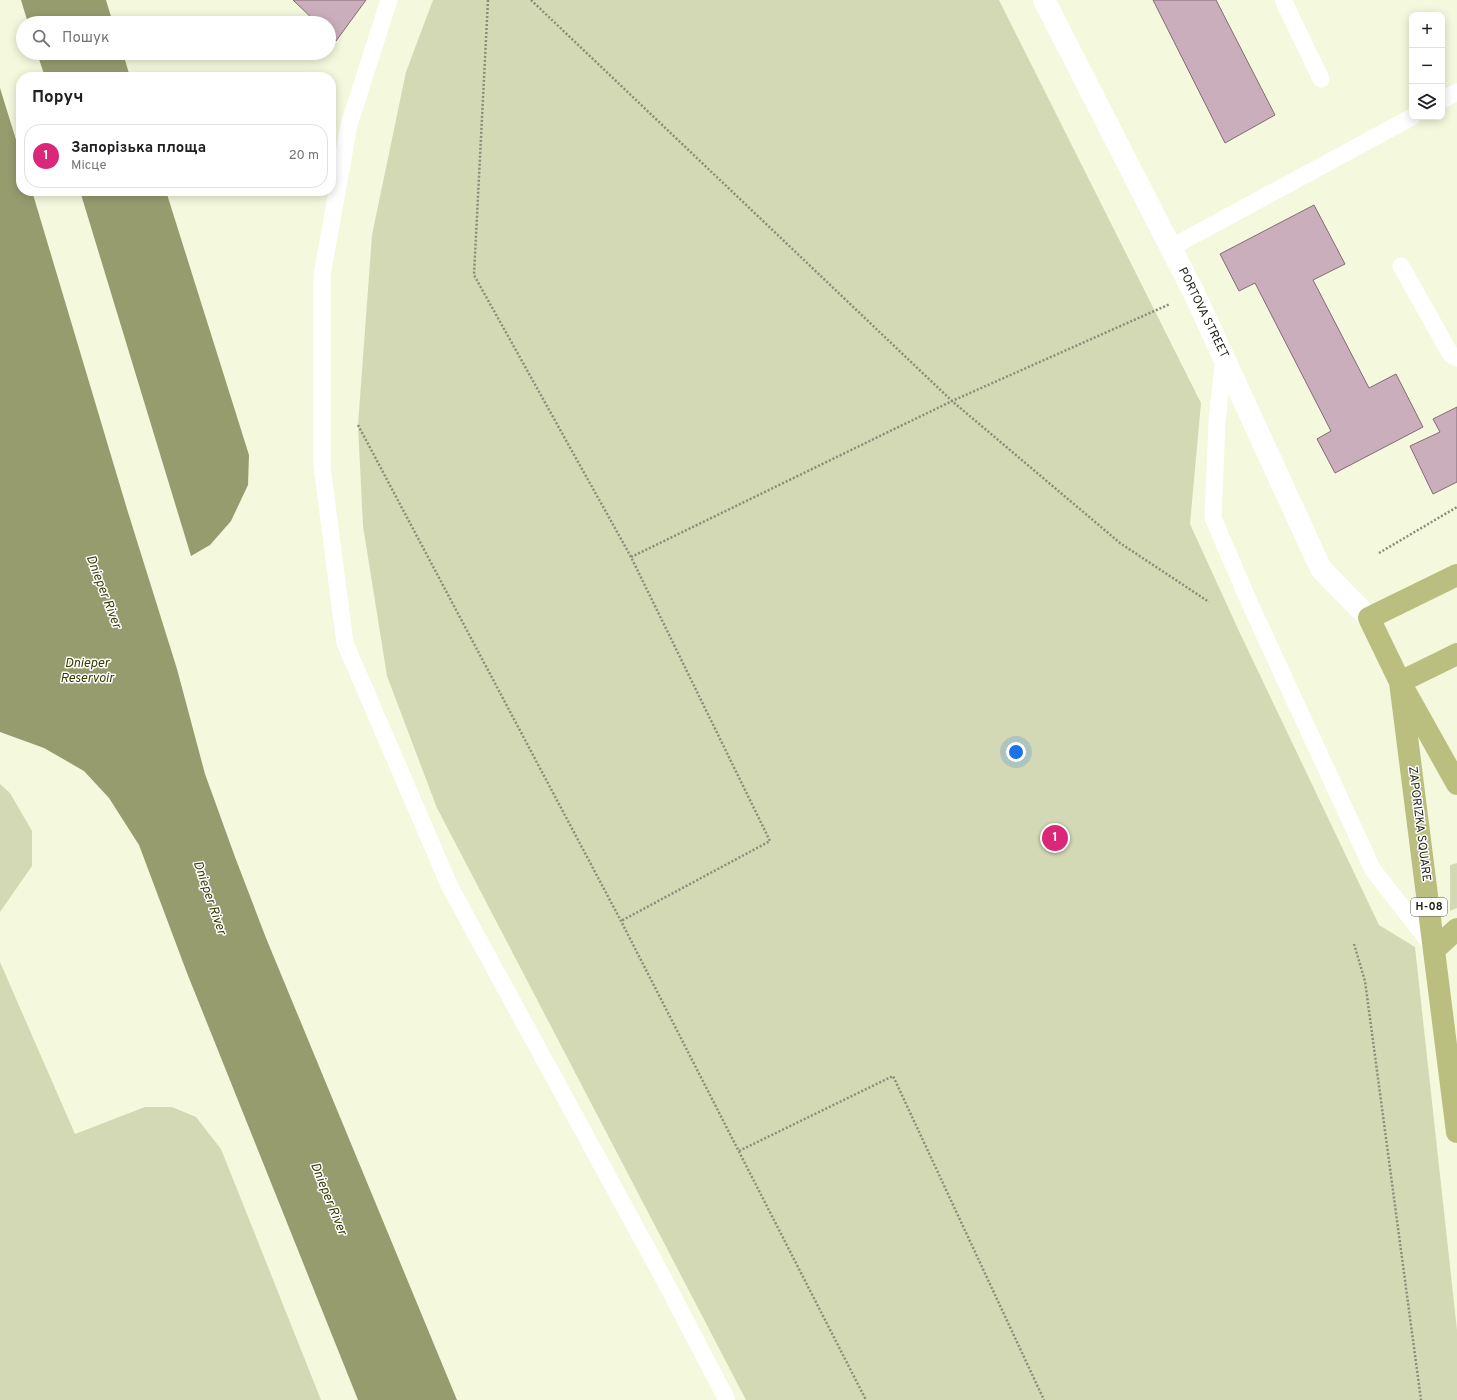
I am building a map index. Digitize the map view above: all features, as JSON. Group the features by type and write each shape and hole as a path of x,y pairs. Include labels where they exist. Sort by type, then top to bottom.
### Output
{"main road":[{"path":"1369,618 1457,575"},
{"name":"ZAPORIZKA SQUARE","path":"1369,618 1400,682 1457,1132"},
{"path":"1400,682 1457,654"},
{"name":"Н-08","path":"1400,682 1457,784"},
{"path":"1435,949 1457,929"}],"street":[{"name":"PORTOVA STREET","path":"1044,0 1194,293 1321,569 1369,618"}],"lane":[{"path":"389,0 349,126 322,275 322,467 345,643 450,887 666,1283 727,1400"},
{"path":"1282,0 1321,79"},
{"path":"1445,98 1457,92"},
{"path":"1170,248 1409,119"},
{"path":"1401,266 1451,355 1457,358"},
{"path":"1224,357 1217,421 1213,518 1250,604 1373,870 1435,949"}],"path":[{"path":"488,0 474,275 631,556 770,841 621,921"},
{"path":"531,0 952,401 1120,543 1209,602"},
{"path":"631,556 952,401 1194,293"},
{"path":"358,425 621,921 866,1400"},
{"path":"1379,553 1457,507"},
{"path":"1354,944 1366,981 1421,1400"},
{"path":"739,1151 893,1076 1044,1400"}],"shaded area":[{"path":"433,0 999,0 1201,403 1190,524 1238,629 1379,925 1415,947 1457,1330 1457,1400 746,1400 437,808 387,676 363,526 358,425 372,235 406,72"},
{"path":"0,784 10,793 32,831 32,866 0,912"},
{"path":"1457,863 1457,908 1450,911 1450,865"},
{"path":"0,962 75,1134 145,1107 172,1107 196,1117 221,1149 321,1400 0,1400"}],"water":[{"path":"21,0 106,0 111,16 26,16"},
{"path":"39,60 125,60 129,72 43,72"},
{"name":"Dnieper Reservoir","path":"0,88 16,140 16,196 33,196 127,509 177,669 205,774 266,938 457,1400 358,1400 187,973 139,845 109,798 84,771 44,748 0,732"},
{"path":"82,196 168,196 249,455 248,485 231,521 210,545 191,556"}],"building":[{"path":"293,0 366,0 336,41 336,16 310,16"},
{"path":"1153,0 1216,0 1275,115 1225,143"},
{"path":"1314,205 1345,264 1313,280 1369,388 1396,374 1423,427 1335,473 1317,439 1331,431 1255,283 1239,291 1220,254"},
{"path":"1457,407 1457,482 1433,494 1410,446 1440,432 1433,419"}],"place":[{"name":"Запорізька площа","path":"1055,838"}],"water label":[{"name":"Dnieper River","path":"103,592"},
{"name":"Dnieper River","path":"209,898"},
{"name":"Dnieper River","path":"328,1199"}]}
